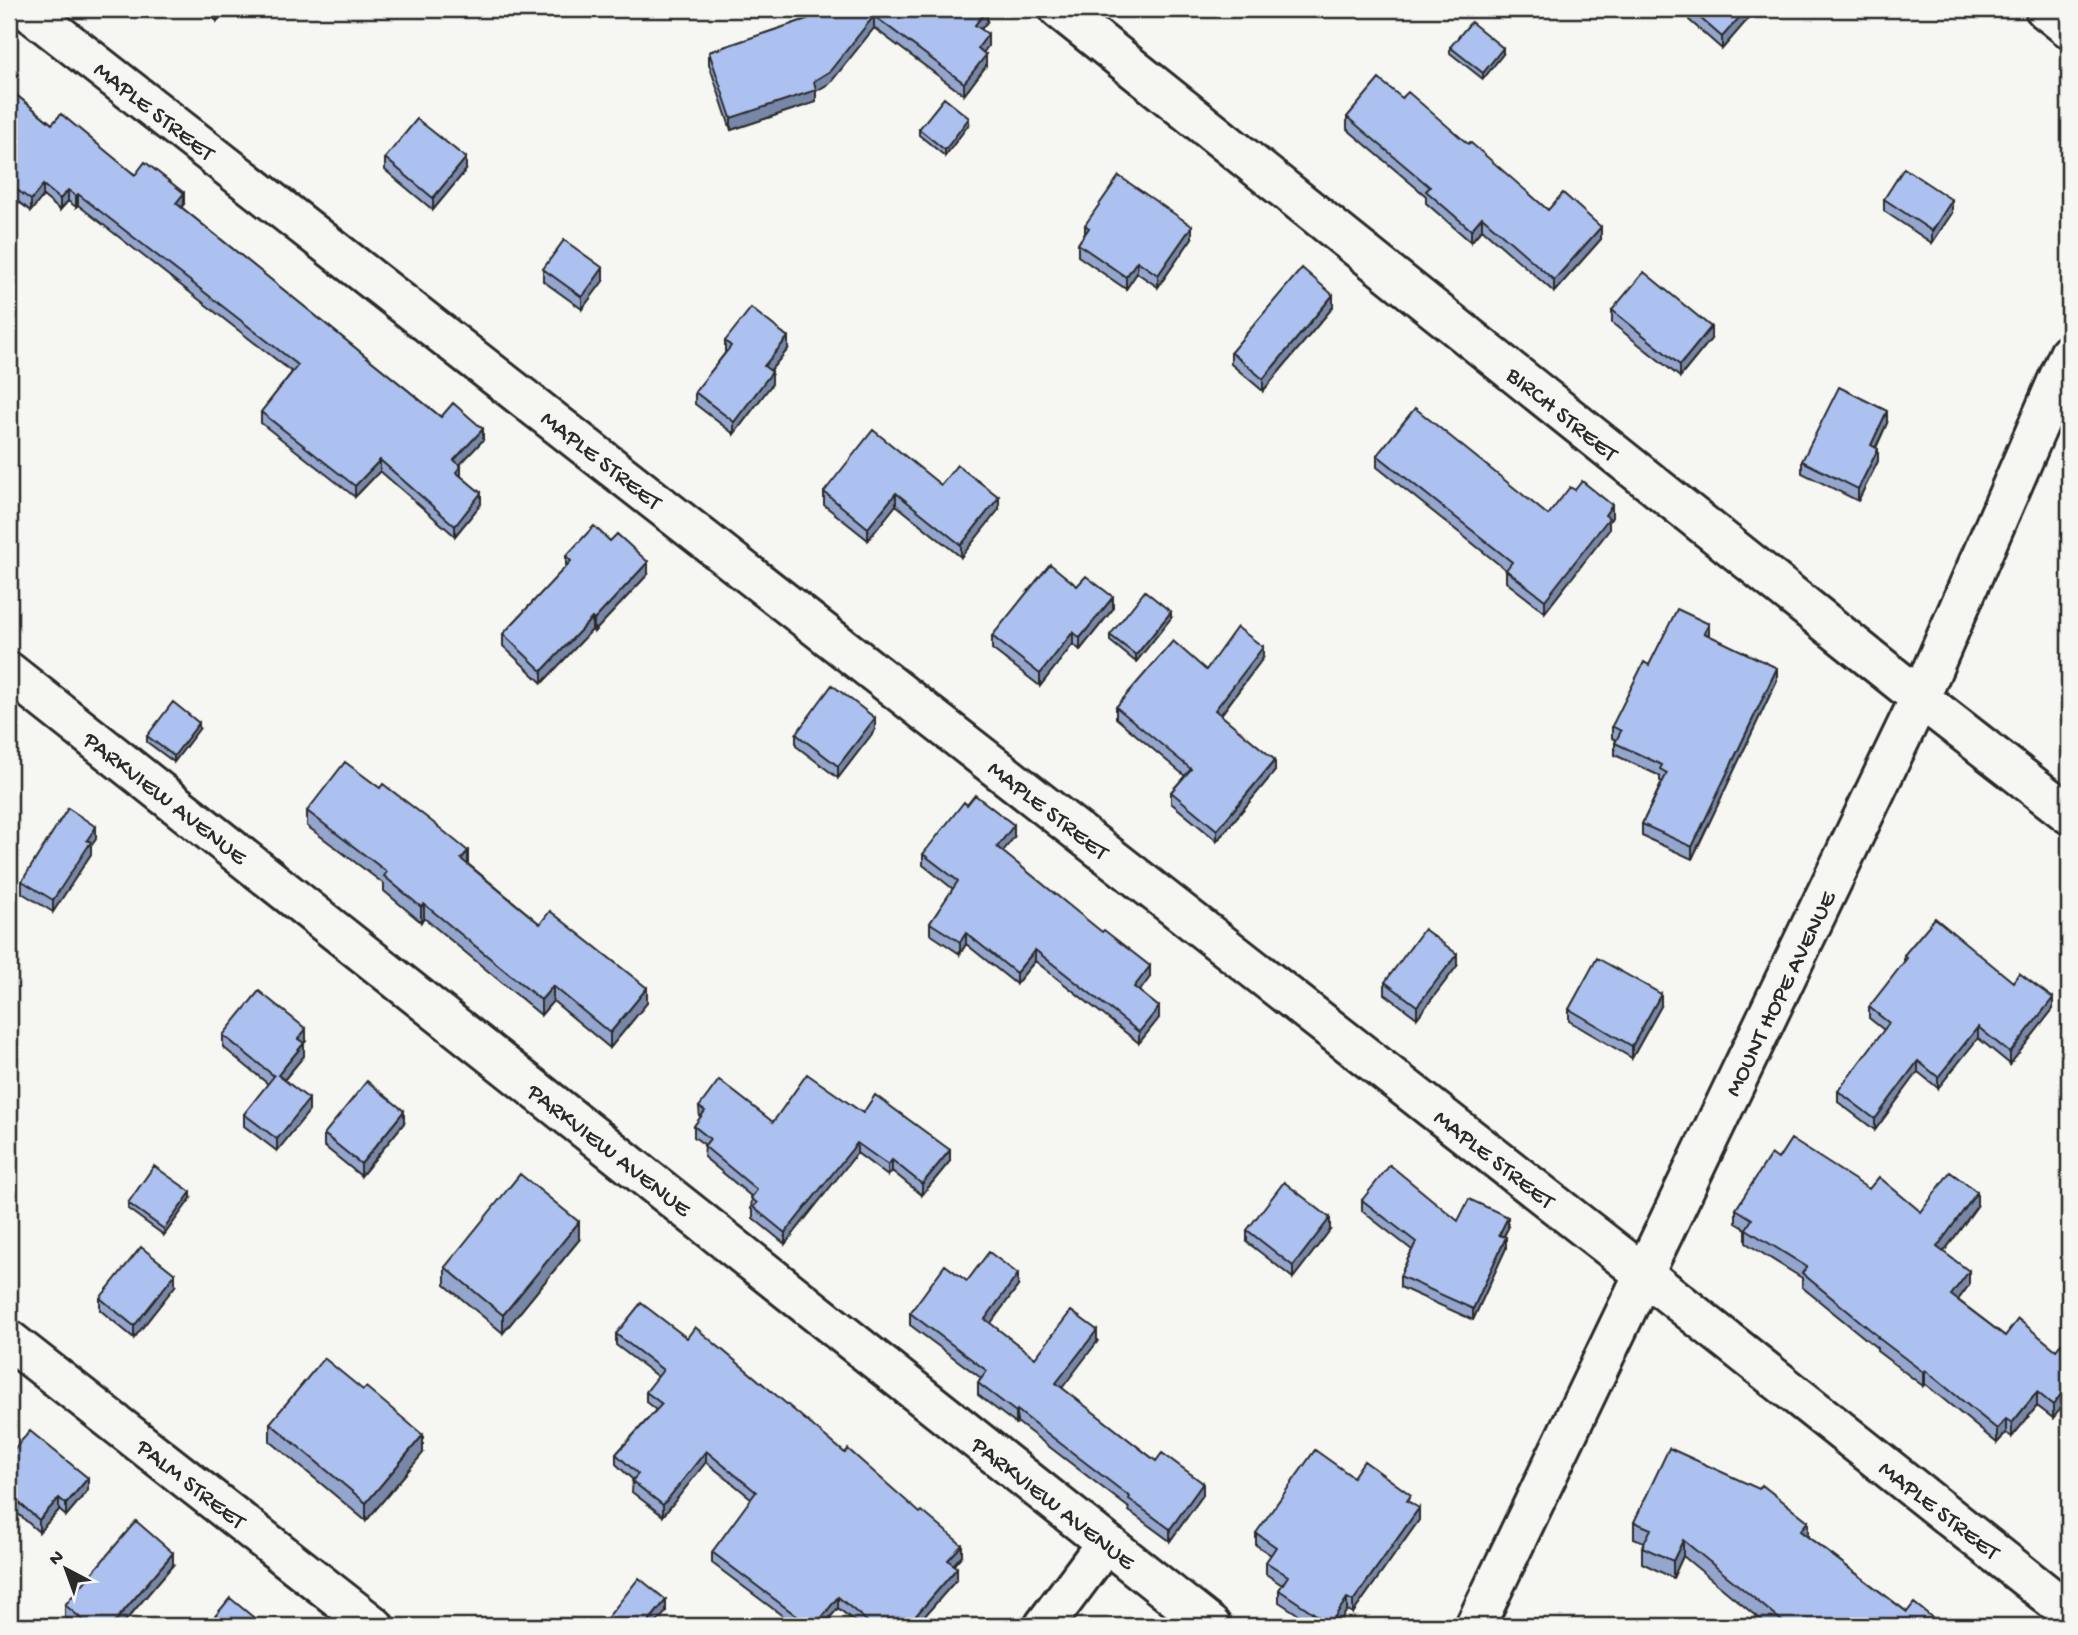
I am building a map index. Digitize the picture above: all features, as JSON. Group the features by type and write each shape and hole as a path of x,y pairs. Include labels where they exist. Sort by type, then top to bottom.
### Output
{"street":[{"name":"MAPLE STREET","path":"26,9 1645,1275 2069,1612"},
{"name":"BIRCH STREET","path":"1059,9 1920,698 2069,814"},
{"path":"2045,9 2069,28"},
{"name":"MOUNT HOPE AVENUE","path":"1475,1626 1920,698 2069,354"},
{"name":"PARKVIEW AVENUE","path":"9,672 1210,1626"},
{"name":"PALM STREET","path":"9,1340 374,1626"},
{"path":"1044,1626 1106,1543"}],"building":[{"path":"822,9 985,9 987,10 975,25 988,34 978,48 986,55 964,83 874,16 830,71 814,81 816,90 731,118 709,52 816,16"},
{"path":"1690,9 1747,9 1722,37"},
{"path":"1471,22 1503,48 1483,73 1450,47"},
{"path":"1379,79 1402,98 1408,92 1548,210 1563,193 1601,227 1554,280 1482,217 1471,230 1426,191 1430,187 1347,117"},
{"path":"9,89 52,124 61,114 135,175 145,162 184,193 176,203 441,417 453,403 483,429 454,460 461,466 456,472 481,493 455,526 380,460 355,486 261,412 298,365 78,194 76,196 68,190 60,199 43,185 31,200 9,184"},
{"path":"944,98 969,118 945,150 919,129"},
{"path":"417,119 466,158 433,198 385,158"},
{"path":"1904,168 1952,200 1932,231 1884,199"},
{"path":"1119,176 1192,226 1158,275 1137,261 1126,277 1078,244 1089,228 1085,225"},
{"path":"564,240 603,268 582,297 543,269"},
{"path":"1302,268 1333,295 1263,379 1231,352"},
{"path":"1644,272 1711,327 1680,365 1612,310"},
{"path":"751,308 788,337 764,366 772,372 734,422 695,392 731,346 725,341"},
{"path":"1839,387 1887,411 1871,445 1878,449 1858,489 1802,461"},
{"path":"1415,408 1548,515 1570,487 1575,490 1582,481 1612,505 1605,515 1609,518 1545,600 1506,570 1512,562 1377,455"},
{"path":"873,430 941,485 957,465 999,497 961,545 896,493 868,528 824,492"},
{"path":"594,526 610,541 617,534 648,562 542,671 503,634 571,561 566,556"},
{"path":"1050,564 1077,586 1086,576 1113,597 1080,638 1073,632 1040,674 992,636"},
{"path":"1145,591 1171,612 1136,655 1110,635"},
{"path":"1677,609 1709,624 1704,633 1777,668 1692,847 1642,824 1667,773 1660,769 1662,765 1615,743 1621,731 1612,726 1644,662 1649,665"},
{"path":"1237,627 1263,647 1215,710 1275,760 1217,830 1171,792 1191,769 1116,707 1173,641 1206,670"},
{"path":"832,685 875,718 838,766 796,734"},
{"path":"173,702 199,723 174,756 147,736"},
{"path":"345,762 380,788 383,784 468,851 461,859 540,924 550,911 647,988 610,1033 553,986 541,1000 424,904 421,907 384,876 387,872 307,811"},
{"path":"975,795 1014,825 997,847 1102,932 1104,930 1150,966 1134,987 1159,1007 1139,1032 1035,950 1016,973 966,933 960,942 930,923 958,881 923,854 964,802 967,805"},
{"path":"68,808 96,827 87,840 91,842 53,900 22,881"},
{"path":"1935,918 2013,982 2019,973 2053,998 2010,1053 1978,1027 1938,1077 1918,1061 1875,1119 1838,1091 1889,1023 1869,1007 1907,958 1904,955"},
{"path":"1424,929 1457,954 1417,1006 1385,982"},
{"path":"1597,958 1661,994 1632,1046 1569,1009"},
{"path":"259,991 306,1029 298,1039 304,1043 278,1075 309,1099 277,1139 244,1114 274,1076 223,1035"},
{"path":"807,1074 863,1113 875,1095 950,1150 922,1184 892,1160 888,1165 857,1143 785,1233 753,1207 757,1203 751,1198 757,1190 704,1146 710,1139 694,1126 705,1111 699,1107 719,1080 773,1122"},
{"path":"367,1081 404,1111 361,1164 324,1134"},
{"path":"1791,1139 1869,1189 1879,1177 1921,1212 1950,1172 1977,1192 1937,1247 1969,1271 1951,1295 2005,1336 2018,1319 2056,1350 2064,1340 2069,1345 2069,1387 2067,1386 2053,1405 2037,1392 2012,1423 2006,1419 1997,1429 1925,1370 1923,1372 1877,1337 1802,1273 1807,1267 1746,1229 1752,1219 1736,1209 1771,1154 1778,1159"},
{"path":"1390,1165 1458,1221 1469,1199 1508,1217 1499,1235 1506,1237 1473,1309 1400,1276 1416,1242 1362,1200"},
{"path":"154,1166 191,1192 164,1229 128,1203"},
{"path":"520,1174 579,1222 503,1315 445,1267"},
{"path":"1284,1182 1330,1218 1293,1266 1247,1230"},
{"path":"141,1247 175,1274 134,1326 100,1298"},
{"path":"989,1252 1018,1274 985,1319 1035,1358 1071,1311 1097,1330 1056,1383 1156,1461 1162,1453 1203,1483 1170,1529 1017,1410 1016,1412 978,1383 987,1371 910,1313 945,1265 967,1281"},
{"path":"641,1303 687,1338 695,1327 845,1453 848,1449 920,1513 922,1511 962,1545 948,1560 957,1568 907,1626 873,1626 838,1597 815,1626 810,1626 712,1552 756,1492 706,1451 663,1505 632,1481 638,1474 616,1454 662,1404 646,1392 663,1370 616,1334"},
{"path":"324,1358 363,1390 366,1387 423,1435 366,1503 270,1423"},
{"path":"30,1431 88,1478 66,1504 59,1498 39,1520 9,1494 9,1455"},
{"path":"1669,1448 1759,1489 1762,1485 1808,1521 1800,1531 1907,1612 1914,1603 1943,1626 1788,1626 1683,1540 1673,1561 1642,1547 1651,1529 1634,1522"},
{"path":"1315,1450 1353,1477 1364,1461 1411,1495 1407,1501 1419,1508 1353,1601 1347,1598 1330,1624 1279,1590 1288,1576 1266,1562 1276,1547 1256,1533"},
{"path":"136,1521 173,1553 111,1626 90,1626 65,1605"},
{"path":"639,1578 666,1600 645,1626 601,1626"},
{"path":"230,1598 264,1626 207,1626"}]}
